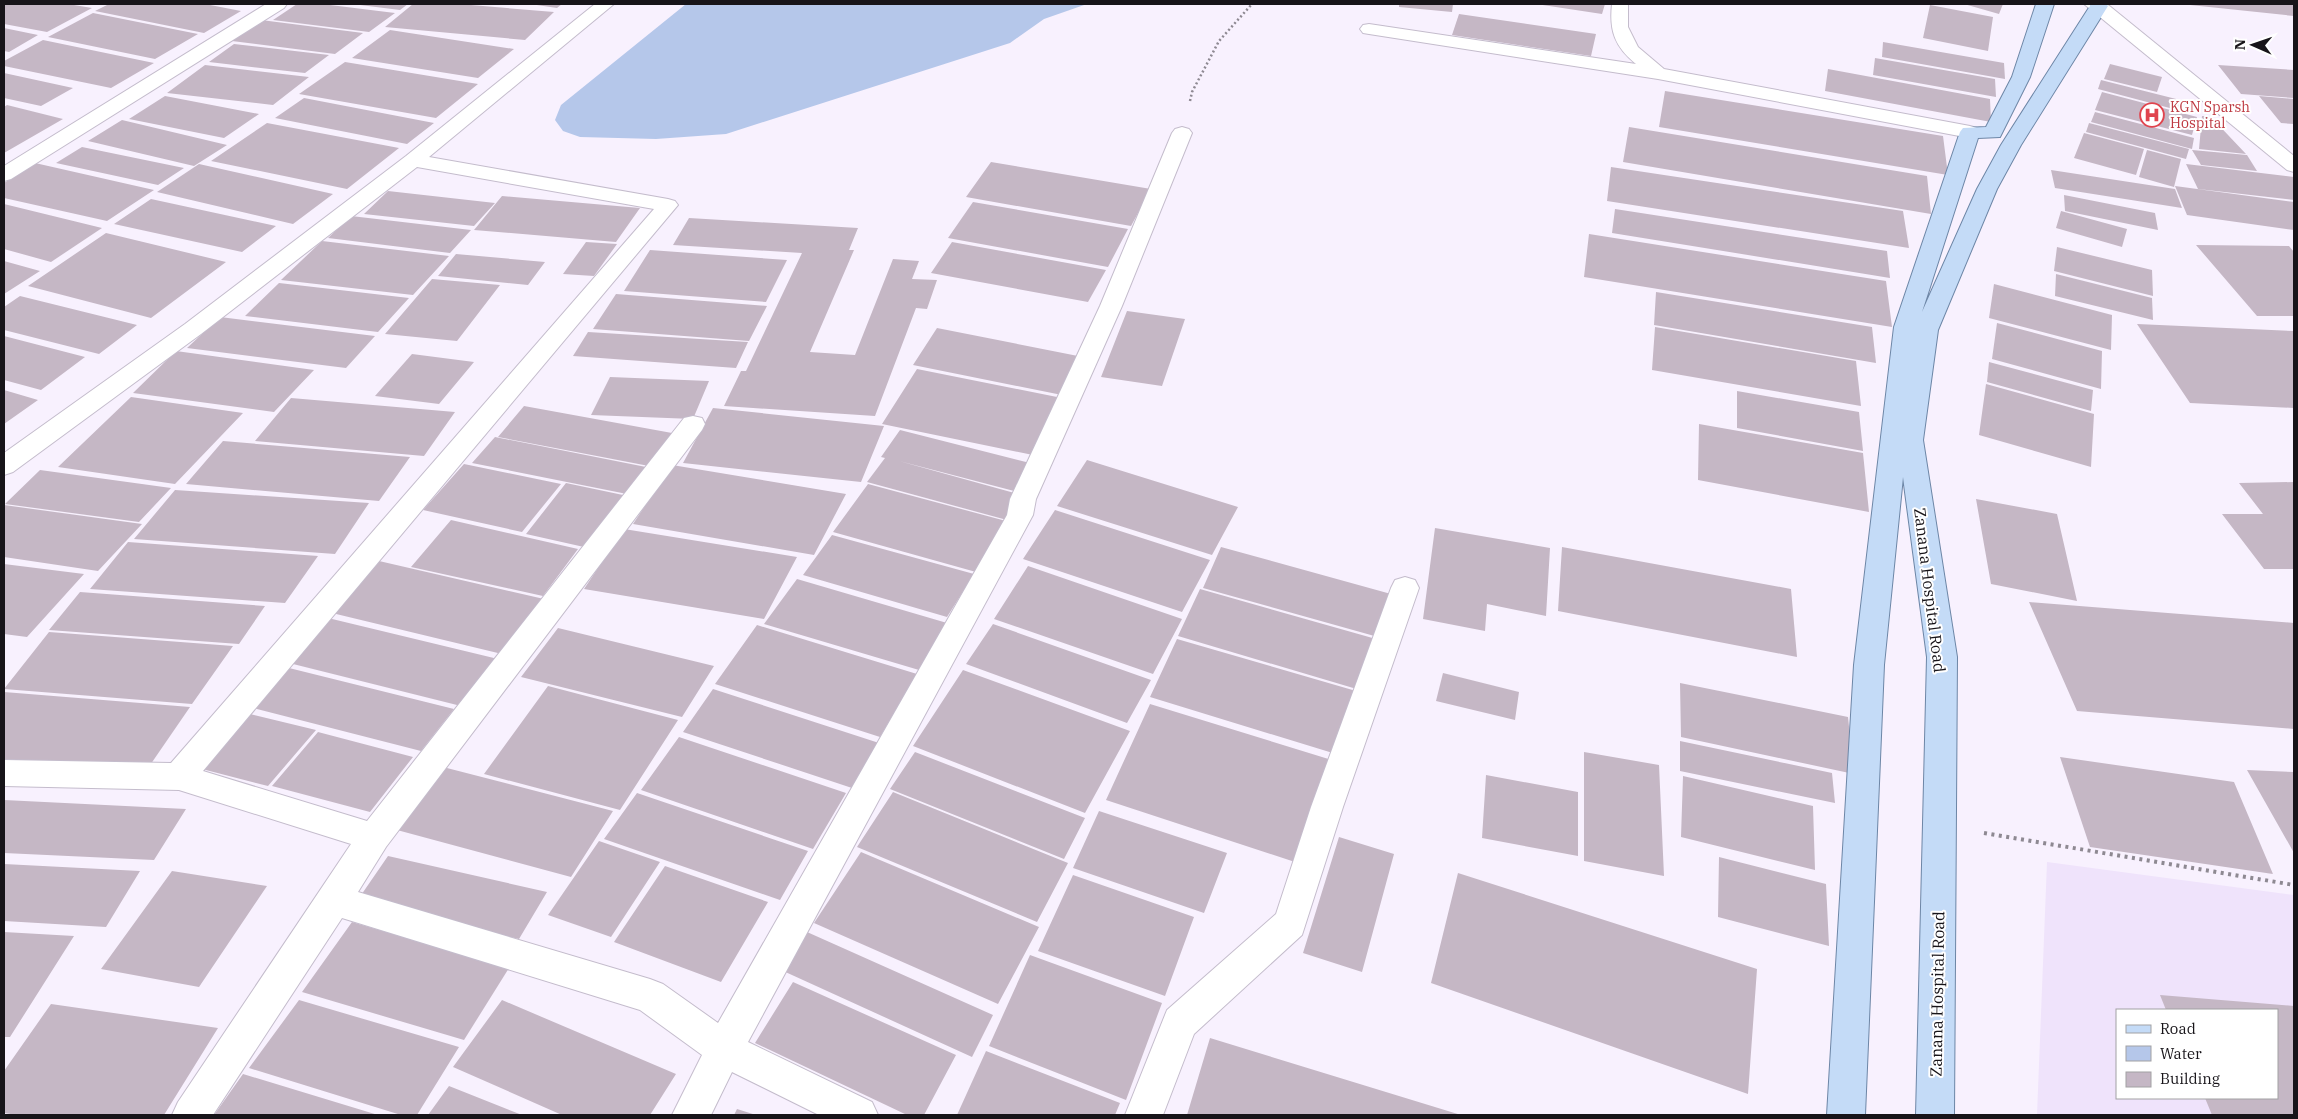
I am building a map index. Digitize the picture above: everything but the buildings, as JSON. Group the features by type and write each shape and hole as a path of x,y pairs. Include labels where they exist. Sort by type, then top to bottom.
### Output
{"main road":[{"path":"1846,1115 1869,665 1906,327 1970,132 1993,133 2021,77 2045,4"},
{"name":"Zanana Hospital Road","path":"1935,1115 1941,826 1942,657 1910,440 1926,330 1988,190 2011,145 2097,4"}],"street":[{"path":"4,175 278,4"},
{"path":"4,466 192,329 413,160 605,4"},
{"path":"1620,4 1619,27 1630,50 1658,73"},
{"path":"2097,4 2294,166"},
{"path":"1369,29 1658,73 1970,132"},
{"path":"691,1115 724,1049 1020,515 1022,499 1111,306 1182,133"},
{"path":"179,777 668,204 413,160"},
{"path":"191,1115 374,837 693,424"},
{"path":"1144,1115 1180,1022 1290,924 1327,807 1405,588"},
{"path":"4,773 179,777 374,837"},
{"path":"334,900 650,996 724,1049 858,1115"}],"path":[{"path":"1182,133 1192,92 1219,41 1252,4"},
{"path":"1941,826 2294,885"}],"shaded area":[{"path":"2047,862 2294,895 2294,1115 2037,1115"}],"water":[{"path":"686,4 1087,4 1044,19 1010,43 726,134 656,139 580,137 563,131 555,120 561,105"}],"place":[{"name":"KGN Sparsh Hospital","path":"2152,115"}]}
